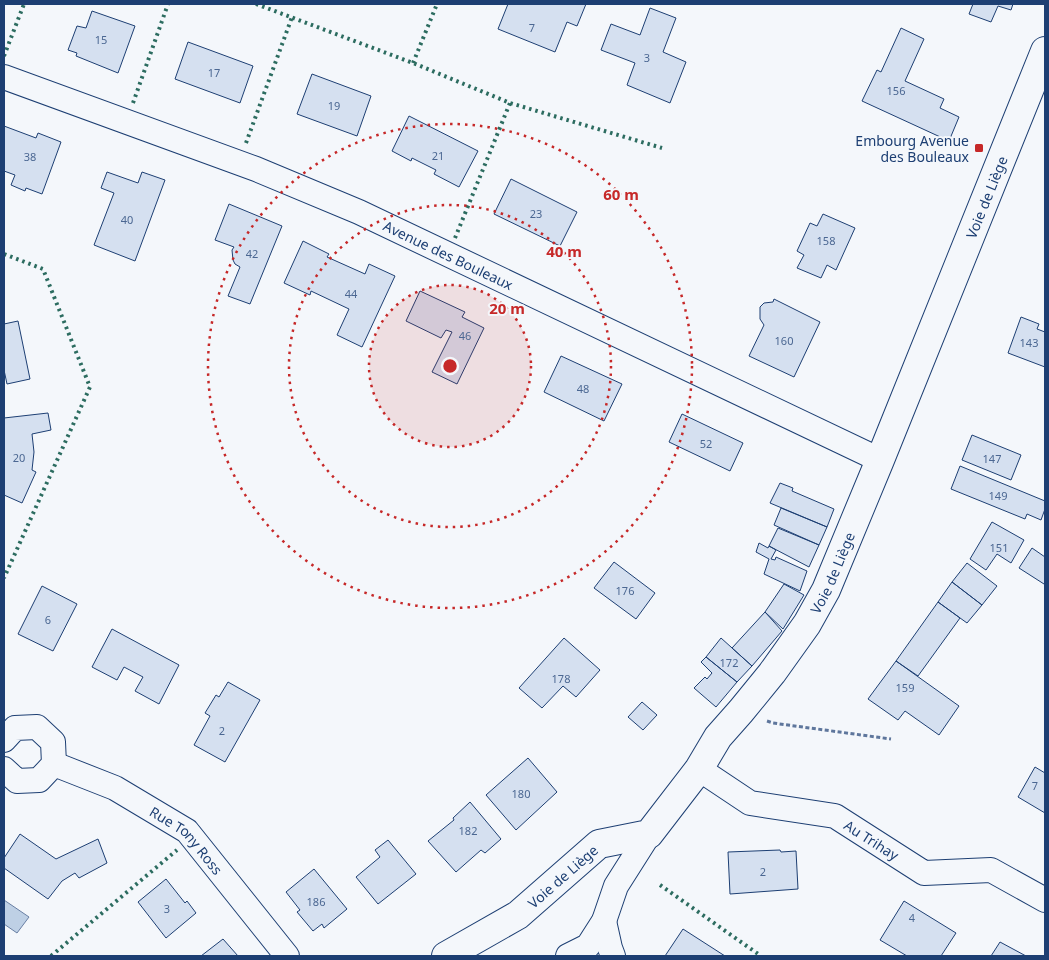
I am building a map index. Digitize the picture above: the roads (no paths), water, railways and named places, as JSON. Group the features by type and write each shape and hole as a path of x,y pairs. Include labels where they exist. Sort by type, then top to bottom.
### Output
{"street":[{"name":"Voie de Liège","path":"446,956 518,915 599,844 649,834 699,769 718,736 772,673 807,624 826,590 880,460 1045,51"},
{"name":"Avenue des Bouleaux","path":"4,77 256,169 359,212 880,460"},
{"path":"4,740 15,728 37,727 53,742 54,764 39,780 17,781 4,769"},
{"name":"Rue Tony Ross","path":"54,764 115,788 187,831 287,956"},
{"name":"Au Trihay","path":"699,769 750,803 835,816 924,873 991,870 1045,900"},
{"path":"568,956 588,946 604,921 616,886 649,834"},
{"path":"604,921 613,956"}],"water":[{"path":"4,900 29,917 17,933 4,924"}],"place":[{"name":"Embourg Avenue des Bouleaux","path":"979,148"}]}
